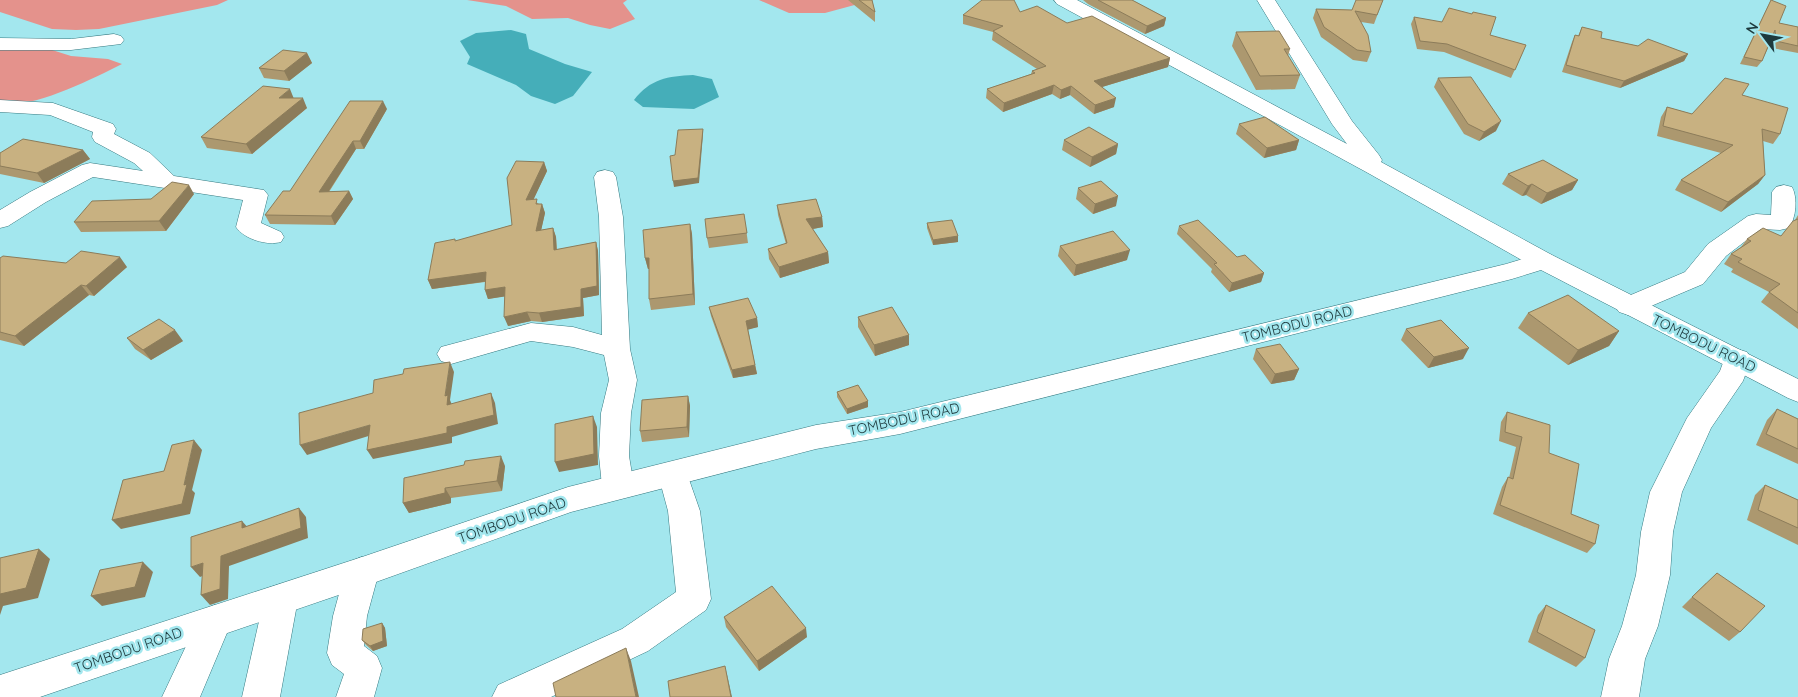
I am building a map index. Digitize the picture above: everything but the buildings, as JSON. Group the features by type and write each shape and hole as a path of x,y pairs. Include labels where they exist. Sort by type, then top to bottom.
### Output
{"street":[{"path":"1063,0 1376,168 1543,261"},
{"path":"1266,0 1343,124 1376,168"},
{"path":"0,44 94,44 114,40"},
{"path":"0,106 53,109 105,129 103,137 142,158 166,181"},
{"path":"0,221 38,197 90,170 256,195 248,227 272,237"},
{"path":"605,177 611,217 616,349 623,380 616,413 614,456 618,486"},
{"path":"1628,306 1694,278 1717,250 1756,221 1780,223 1783,216 1784,192"},
{"name":"TOMBODU ROAD","path":"0,693 362,572 568,500 618,486 673,474 816,437 900,423 1512,271 1543,261 1798,391"},
{"path":"451,354 531,332 573,337 616,349"},
{"path":"1620,697 1627,659 1640,626 1653,575 1660,514 1666,492 1697,426 1709,406 1733,374 1737,359"},
{"path":"511,697 635,640 694,599 684,511 673,474"},
{"path":"355,697 364,668 346,653 350,616 362,572"},
{"path":"261,697 281,599"},
{"path":"181,697 215,620"}],"shaded area":[{"path":"0,0 228,0 217,5 99,29 76,30 52,29 0,12"},
{"path":"467,0 627,0 623,3 635,19 610,29 568,18 532,19 506,6"},
{"path":"759,0 873,0 825,13 789,13"},
{"path":"0,49 49,49 71,56 108,59 122,64 62,92 29,102 0,104"}],"water":[{"path":"511,30 526,34 529,49 565,64 592,72 573,96 555,104 531,96 516,85 467,64 470,57 460,41 476,33"},
{"path":"693,75 712,79 719,97 694,109 643,107 634,100 646,87 660,80 675,76"}]}
